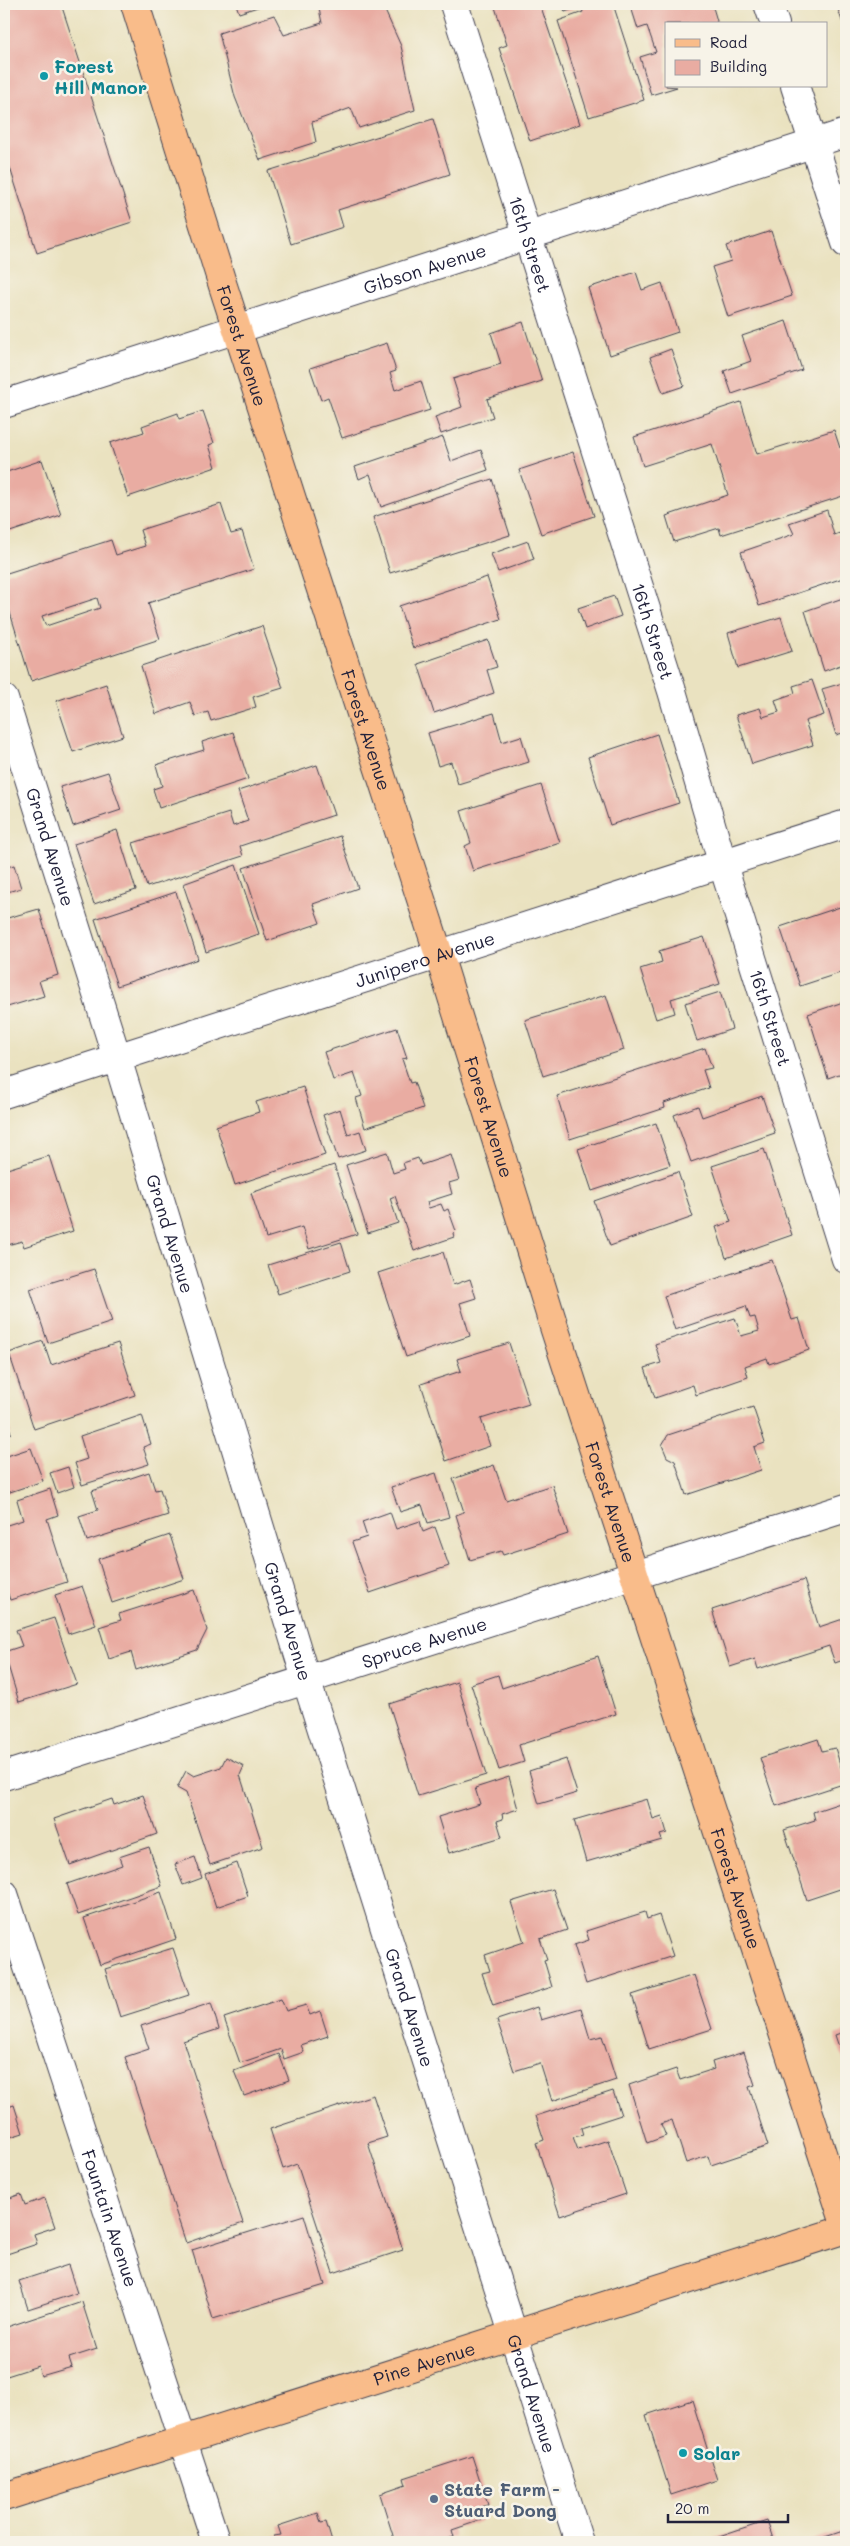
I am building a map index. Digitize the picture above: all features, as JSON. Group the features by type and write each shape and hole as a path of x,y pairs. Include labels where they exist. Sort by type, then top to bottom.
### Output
{"main road":[{"name":"Forest Avenue","path":"135,4 439,955 555,1330 846,2228"},
{"name":"Pine Avenue","path":"4,2497 846,2228"}],"street":[{"name":"16th Street","path":"454,4 672,691 846,1259"},
{"path":"768,4 774,22"},
{"path":"796,88 846,243"},
{"name":"Gibson Avenue","path":"4,404 846,133"},
{"name":"Grand Avenue","path":"4,699 117,1058 306,1679 579,2542"},
{"name":"Junipero Avenue","path":"4,1094 724,865 846,824"},
{"name":"Spruce Avenue","path":"4,1776 846,1508"},
{"name":"Fountain Avenue","path":"4,1894 216,2542"}],"building":[{"name":"Forest Hill Manor","path":"4,4 61,4 132,222 37,253 4,149"},
{"path":"236,4 267,4 239,13"},
{"path":"318,4 382,4 401,46 415,110 359,128 351,108 312,122 316,142 260,160 235,97 219,33 274,15 284,35 322,23"},
{"path":"494,4 540,4 580,124 530,141 499,48 507,45"},
{"path":"562,4 613,4 644,100 589,117 558,21 583,12 581,6 565,12"},
{"path":"630,4 712,4 717,21 665,22 665,88 674,88 651,95 640,57 656,52 647,26 638,29"},
{"path":"836,4 846,4 846,32"},
{"path":"433,119 450,174 338,210 343,227 291,244 268,171"},
{"path":"771,231 792,296 728,317 712,267 731,261 726,246"},
{"path":"636,272 642,290 662,283 678,332 610,355 588,288"},
{"path":"786,321 802,370 732,394 724,371 751,361 742,336"},
{"path":"523,322 542,381 487,399 493,417 441,434 435,417 462,407 453,379 501,364 491,333"},
{"path":"387,343 396,371 390,373 395,390 421,381 430,410 342,438 328,397 321,400 310,368"},
{"path":"671,349 684,386 663,393 650,357"},
{"path":"741,402 757,454 834,430 840,448 846,446 846,495 721,535 719,528 674,542 666,516 728,495 712,444 643,466 634,437"},
{"path":"203,411 214,443 209,445 216,467 128,497 110,443 144,432 142,426 178,413 179,419"},
{"path":"443,437 451,461 481,450 488,470 381,507 370,474 359,479 355,467"},
{"path":"573,452 594,516 541,534 519,470"},
{"path":"42,460 61,515 4,534 4,473"},
{"path":"492,479 510,535 390,573 373,517"},
{"path":"221,504 231,534 242,531 254,569 148,603 160,639 31,681 4,593 4,574 111,540 116,555 145,546 140,530","holes":["97,598 100,608 46,626 42,616"]},
{"path":"827,510 834,535 846,531 846,577 759,606 741,552 794,534 789,523"},
{"path":"528,541 534,559 498,572 491,554"},
{"path":"487,577 501,619 413,648 399,606"},
{"path":"614,596 621,616 585,629 578,608"},
{"path":"846,597 846,663 824,671 805,611"},
{"path":"781,617 792,651 738,668 728,633"},
{"path":"262,626 283,688 253,697 256,707 211,721 208,712 195,716 190,702 156,714 141,666"},
{"path":"488,640 497,667 487,670 494,693 434,713 418,664"},
{"path":"812,680 824,715 805,721 813,745 752,764 736,715 760,708 763,717 779,712 775,700 795,693 793,686"},
{"path":"846,682 846,732 836,735 822,689"},
{"path":"106,684 123,736 73,752 56,701"},
{"path":"494,713 502,742 521,736 529,762 458,784 451,762 438,766 428,733"},
{"path":"233,732 248,779 159,808 153,789 162,786 156,765 204,750 202,742"},
{"path":"657,734 679,803 610,825 588,757"},
{"path":"317,765 334,815 240,846 243,856 147,887 133,843 229,813 233,826 248,821 238,791"},
{"path":"108,772 121,810 73,826 60,787"},
{"path":"541,785 560,843 473,871 465,846 471,843 461,811"},
{"path":"117,830 136,890 94,904 74,844"},
{"path":"340,836 358,888 313,904 320,923 267,941 243,868"},
{"path":"14,865 21,888 4,893 4,868"},
{"path":"236,865 259,934 206,952 183,884"},
{"path":"176,892 198,959 117,986 95,919"},
{"path":"843,906 846,916 846,971 800,986 780,927"},
{"path":"39,909 58,975 39,981 44,996 4,1008 4,919"},
{"path":"704,937 720,984 671,999 675,1013 656,1019 640,969 662,962 659,951"},
{"path":"720,992 732,1029 697,1041 685,1003"},
{"path":"606,995 624,1050 543,1076 525,1020"},
{"path":"846,1001 846,1086 842,1073 828,1078 808,1014"},
{"path":"397,1028 407,1058 402,1059 410,1083 414,1082 423,1108 365,1128 356,1098 362,1096 354,1073 333,1080 324,1052"},
{"path":"705,1048 712,1068 703,1070 709,1088 664,1103 665,1108 570,1139 557,1096"},
{"path":"303,1087 325,1155 235,1185 216,1126 259,1112 256,1102"},
{"path":"762,1096 775,1133 691,1162 674,1115 698,1106 702,1117"},
{"path":"340,1109 348,1135 360,1131 366,1150 338,1159 323,1115"},
{"path":"656,1123 670,1165 592,1191 578,1149"},
{"path":"764,1149 792,1235 726,1258 716,1227 731,1222 712,1166"},
{"path":"387,1152 393,1173 405,1169 403,1163 418,1158 421,1165 451,1155 459,1180 449,1183 452,1194 427,1202 429,1208 441,1204 444,1211 448,1209 456,1231 453,1233 454,1237 414,1251 395,1196 390,1198 398,1223 368,1233 346,1165"},
{"path":"49,1156 73,1231 24,1247 22,1241 4,1246 4,1170"},
{"path":"334,1165 357,1234 309,1249 302,1227 266,1238 251,1193"},
{"path":"678,1172 693,1217 610,1246 594,1201"},
{"path":"341,1242 350,1271 278,1294 268,1265"},
{"path":"443,1252 453,1285 470,1279 476,1298 460,1303 470,1336 406,1357 378,1273"},
{"path":"772,1260 792,1320 799,1318 809,1350 769,1364 767,1358 745,1366 748,1377 696,1395 693,1385 655,1398 645,1368 661,1363 655,1344 735,1318 741,1336 759,1331 755,1317 750,1318 746,1306 675,1330 664,1296"},
{"path":"94,1269 112,1322 48,1343 30,1289"},
{"path":"43,1341 51,1365 118,1343 135,1395 34,1429 9,1353"},
{"path":"509,1343 529,1404 481,1419 490,1446 446,1461 421,1384 461,1371 457,1359"},
{"path":"4,1364 9,1378 4,1380"},
{"path":"753,1407 765,1443 754,1447 761,1470 686,1495 675,1461 667,1457 662,1445 668,1435"},
{"path":"4,1412 11,1433 4,1436"},
{"path":"142,1415 151,1444 143,1447 149,1464 82,1485 75,1463 87,1459 80,1436"},
{"path":"31,1448 43,1481 4,1494 4,1457"},
{"path":"494,1465 506,1500 552,1485 568,1534 503,1555 501,1551 470,1560 456,1515 464,1512 453,1479"},
{"path":"68,1467 74,1487 57,1493 50,1473"},
{"path":"149,1472 155,1490 160,1489 168,1515 87,1541 79,1516 98,1510 92,1491"},
{"path":"436,1473 449,1517 428,1523 422,1505 400,1512 391,1487"},
{"path":"50,1489 58,1515 47,1519 67,1582 10,1600 4,1582 4,1526 23,1520 17,1500"},
{"path":"390,1512 396,1529 420,1521 423,1532 435,1527 449,1566 370,1593 352,1542 367,1537 362,1522"},
{"path":"170,1535 184,1579 112,1603 98,1559"},
{"path":"804,1580 819,1627 846,1618 846,1659 835,1663 829,1646 758,1669 755,1659 730,1667 712,1610"},
{"path":"82,1586 96,1625 68,1634 55,1595"},
{"path":"194,1590 207,1630 197,1650 136,1670 131,1652 109,1659 99,1627 121,1620 119,1614"},
{"path":"54,1618 77,1684 19,1702 4,1652 22,1646 16,1630"},
{"path":"598,1656 616,1714 519,1745 524,1762 499,1770 471,1684 498,1675 502,1688"},
{"path":"457,1682 486,1775 418,1796 389,1704"},
{"path":"818,1739 822,1751 835,1748 846,1783 776,1806 760,1758"},
{"path":"226,1757 244,1766 240,1775 263,1847 210,1865 186,1793 177,1788 186,1771 194,1776 221,1767"},
{"path":"566,1759 577,1793 539,1804 529,1771"},
{"path":"509,1777 518,1809 502,1814 503,1819 497,1821 502,1837 449,1853 438,1817 480,1804 475,1788"},
{"path":"143,1795 157,1834 70,1865 54,1819 112,1799 114,1805"},
{"path":"647,1799 653,1819 662,1816 667,1833 660,1835 662,1840 586,1862 574,1820"},
{"path":"846,1801 846,1887 807,1900 784,1830 815,1820 813,1812"},
{"path":"149,1847 162,1886 78,1915 67,1884 122,1865 119,1857"},
{"path":"195,1857 202,1878 183,1885 175,1864"},
{"path":"237,1863 248,1896 216,1907 205,1874"},
{"path":"553,1889 567,1930 540,1939 547,1959 544,1960 552,1987 493,2006 482,1973 490,1971 485,1955 524,1942 511,1902"},
{"path":"161,1892 176,1939 100,1965 84,1918"},
{"path":"645,1912 647,1919 659,1915 673,1956 586,1984 574,1945 589,1940 586,1931"},
{"path":"173,1948 189,1995 120,2017 105,1969"},
{"path":"694,1975 712,2029 649,2049 632,1995"},
{"path":"281,1999 286,2011 306,2005 310,2015 320,2011 328,2036 301,2045 304,2052 284,2059 281,2049 240,2063 224,2018"},
{"path":"211,2003 219,2029 183,2041 243,2223 186,2243 125,2057 149,2049 141,2026"},
{"path":"537,2007 541,2020 581,2008 590,2039 602,2036 616,2080 552,2101 540,2063 514,2071 497,2020"},
{"path":"846,2031 846,2068 835,2035"},
{"path":"744,2052 755,2085 749,2087 768,2146 711,2165 708,2156 686,2163 672,2120 661,2124 666,2136 647,2143 629,2085 676,2069 680,2080 714,2069 712,2062"},
{"path":"279,2054 289,2080 244,2096 234,2071"},
{"path":"613,2091 621,2115 581,2128 583,2135 573,2137 578,2150 608,2140 626,2194 560,2216 536,2143 544,2140 536,2116"},
{"path":"4,2095 8,2107 14,2105 23,2133 4,2139"},
{"path":"373,2095 387,2137 368,2143 403,2250 333,2273 297,2164 283,2169 270,2129"},
{"path":"21,2194 25,2205 45,2198 55,2227 34,2234 37,2244 4,2255 4,2200"},
{"path":"304,2215 325,2285 213,2319 192,2250"},
{"path":"68,2265 77,2293 28,2309 19,2281"},
{"path":"82,2302 97,2349 69,2358 72,2367 41,2376 38,2366 7,2376 4,2365 4,2328"},
{"name":"Solar","path":"692,2400 717,2480 671,2495 646,2415"},
{"name":"State Farm - Stuard Dong","path":"472,2456 488,2505 480,2507 484,2519 452,2530 454,2537 437,2542 422,2542 421,2540 395,2542 380,2494 406,2485 404,2478"},
{"path":"318,2513 321,2523 326,2522 332,2542 276,2542 274,2536 281,2535 278,2526"},
{"path":"767,2521 774,2542 704,2542"},
{"path":"846,2530 846,2542 810,2542"}],"place":[{"name":"Forest Hill Manor","path":"44,76"},
{"name":"Solar","path":"683,2453"},
{"name":"State Farm - Stuard Dong","path":"434,2499"}]}
